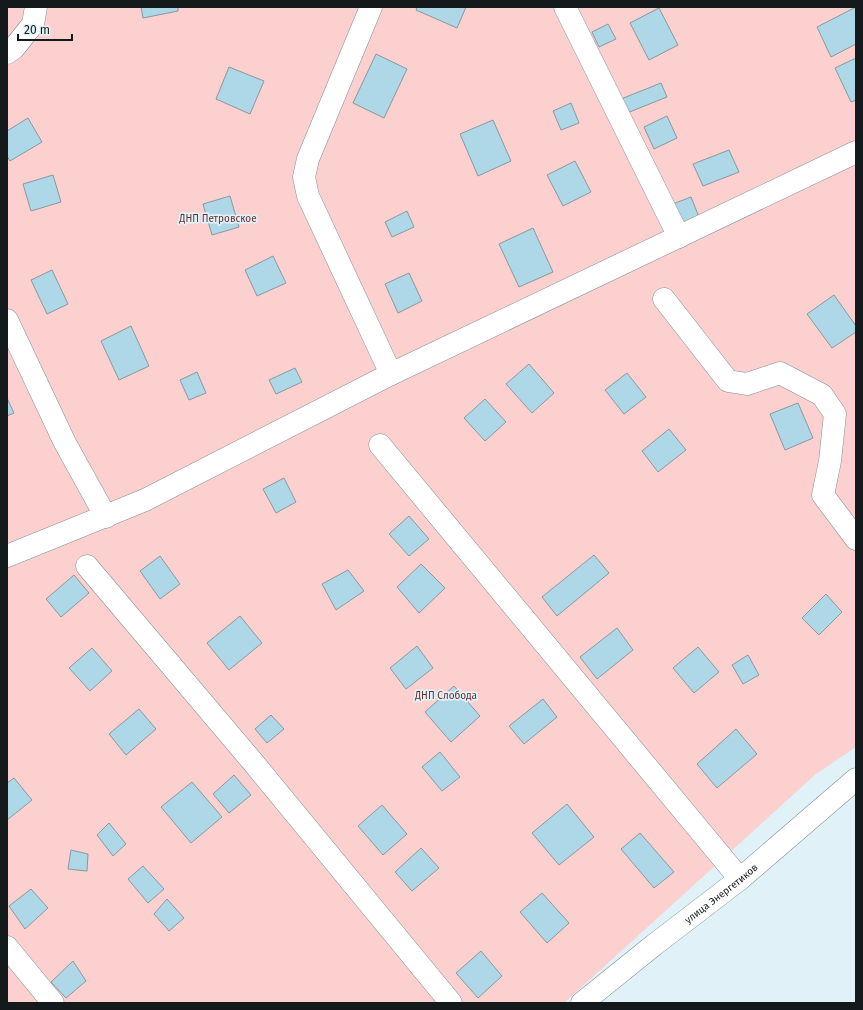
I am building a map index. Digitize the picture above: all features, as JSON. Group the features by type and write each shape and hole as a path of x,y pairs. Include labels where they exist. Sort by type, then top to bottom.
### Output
{"street":[{"path":"7,53 14,48 33,24 36,7"},
{"path":"371,7 308,160 304,177 308,196 391,374"},
{"path":"565,7 679,237"},
{"path":"7,556 145,500 391,374 856,152"},
{"path":"664,299 728,381 747,384 780,373 822,395 835,414 830,461 823,495 856,539"},
{"path":"7,320 65,443 106,517"},
{"path":"380,445 740,879"},
{"path":"87,566 257,767 452,1003"},
{"name":"улица Энергетиков","path":"582,1003 740,879 856,779"},
{"path":"7,948 53,1003"}],"green space":[{"name":"ДНП Петровское","path":"7,7 856,7 856,145 7,554"},
{"name":"ДНП Слобода","path":"856,158 856,747 816,774 564,1003 7,1003 7,564"}],"building":[{"path":"141,7 178,7 178,11 143,18"},
{"path":"417,7 466,7 457,28 416,10"},
{"path":"856,7 856,44 831,57 817,27"},
{"path":"659,8 678,45 649,60 630,23"},
{"path":"608,24 616,39 599,47 592,32"},
{"path":"376,54 407,69 384,118 353,103"},
{"path":"856,58 856,100 851,102 835,68"},
{"path":"229,67 264,81 250,114 216,99"},
{"path":"661,83 667,97 627,113 621,99"},
{"path":"571,103 579,123 561,130 553,111"},
{"path":"667,116 677,138 654,149 644,127"},
{"path":"28,118 42,142 10,161 7,156 7,131"},
{"path":"493,120 511,161 478,176 460,134"},
{"path":"729,150 739,172 703,186 693,164"},
{"path":"575,161 591,192 563,206 547,175"},
{"path":"53,175 61,202 31,211 23,184"},
{"path":"230,196 239,227 212,235 203,204"},
{"path":"691,197 699,217 681,224 673,204"},
{"path":"407,211 414,227 392,237 385,222"},
{"path":"533,228 553,272 519,287 499,244"},
{"path":"273,256 286,283 257,296 245,270"},
{"path":"52,270 68,304 47,314 31,280"},
{"path":"409,273 422,301 398,313 385,284"},
{"path":"834,295 856,326 856,332 832,348 807,314"},
{"path":"131,326 149,366 119,380 101,341"},
{"path":"529,364 554,393 532,413 506,384"},
{"path":"295,368 302,382 276,394 269,380"},
{"path":"197,372 206,393 189,400 180,380"},
{"path":"627,373 646,397 624,414 605,390"},
{"path":"7,398 14,413 7,416"},
{"path":"485,399 506,422 485,441 464,418"},
{"path":"798,403 813,438 785,450 770,414"},
{"path":"669,429 686,450 658,472 642,451"},
{"path":"284,478 296,502 276,513 263,489"},
{"path":"409,516 429,539 409,556 389,534"},
{"path":"594,555 609,573 557,616 542,597"},
{"path":"160,556 180,584 160,599 140,571"},
{"path":"421,564 445,588 419,613 397,587"},
{"path":"348,570 364,591 336,610 322,584"},
{"path":"74,575 89,593 61,617 46,599"},
{"path":"826,594 842,612 819,635 802,618"},
{"path":"240,616 262,643 229,670 207,643"},
{"path":"617,628 633,650 597,679 580,657"},
{"path":"417,646 433,668 406,689 390,668"},
{"path":"698,647 719,672 694,693 673,668"},
{"path":"92,648 112,671 90,691 69,668"},
{"path":"748,655 759,675 743,684 732,665"},
{"path":"454,686 480,716 451,742 425,712"},
{"path":"543,699 557,717 524,744 509,726"},
{"path":"139,709 156,729 126,755 109,734"},
{"path":"271,715 284,729 267,743 255,729"},
{"path":"736,729 757,754 717,788 697,764"},
{"path":"440,752 460,777 442,791 422,767"},
{"path":"234,775 251,795 229,813 213,794"},
{"path":"14,778 32,800 7,820 7,783"},
{"path":"192,782 222,817 191,843 161,807"},
{"path":"567,804 594,837 559,865 532,833"},
{"path":"382,805 407,834 383,855 358,826"},
{"path":"109,823 126,844 113,856 97,835"},
{"path":"640,833 674,872 654,888 621,849"},
{"path":"421,848 439,868 412,891 395,872"},
{"path":"71,850 88,854 87,871 68,869"},
{"path":"143,866 164,889 148,903 128,879"},
{"path":"31,889 48,908 25,929 9,906"},
{"path":"542,893 569,923 547,943 520,912"},
{"path":"167,899 184,918 169,931 154,914"},
{"path":"481,951 502,976 478,998 456,973"},
{"path":"73,961 86,981 66,998 51,982"}]}
